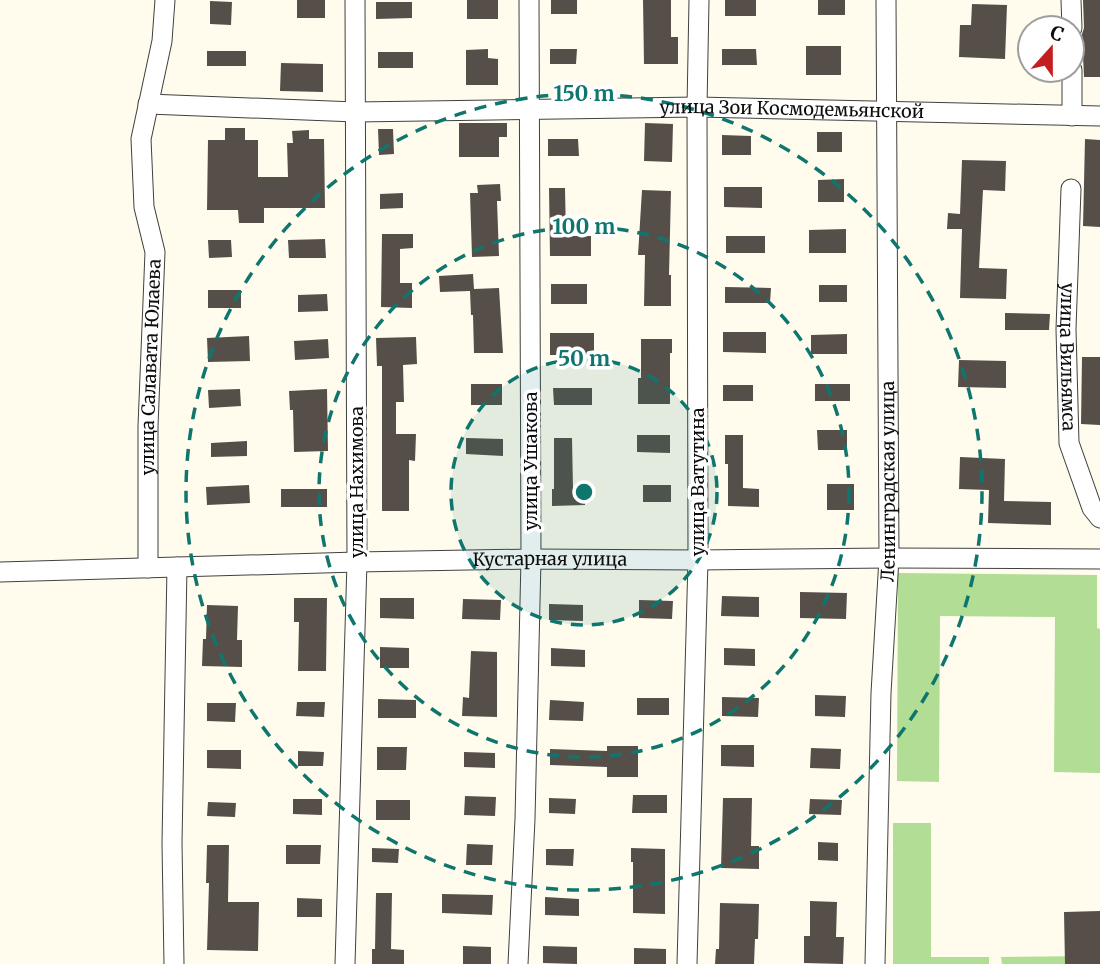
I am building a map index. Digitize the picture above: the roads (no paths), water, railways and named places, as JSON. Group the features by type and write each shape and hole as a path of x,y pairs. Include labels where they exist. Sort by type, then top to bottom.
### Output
{"street":[{"name":"улица Салавата Юлаева","path":"148,568 148,426 155,252 144,207 141,139 162,41 165,0"},
{"name":"улица Нахимова","path":"345,964 357,562 355,0"},
{"name":"улица Ушакова","path":"518,964 525,819 531,559 528,0"},
{"name":"улица Ватутина","path":"687,964 698,560 699,0"},
{"name":"Ленинградская улица","path":"875,964 881,692 888,558 886,0"},
{"path":"1072,84 1072,116"},
{"name":"улица Зои Космодемьянской","path":"148,104 356,112 697,107 1100,116"},
{"name":"улица Вильямса","path":"1070,190 1066,329 1069,443 1092,508 1100,518"},
{"name":"Кустарная улица","path":"0,572 531,559 1100,559"},
{"path":"174,964 172,843 177,567"}]}
